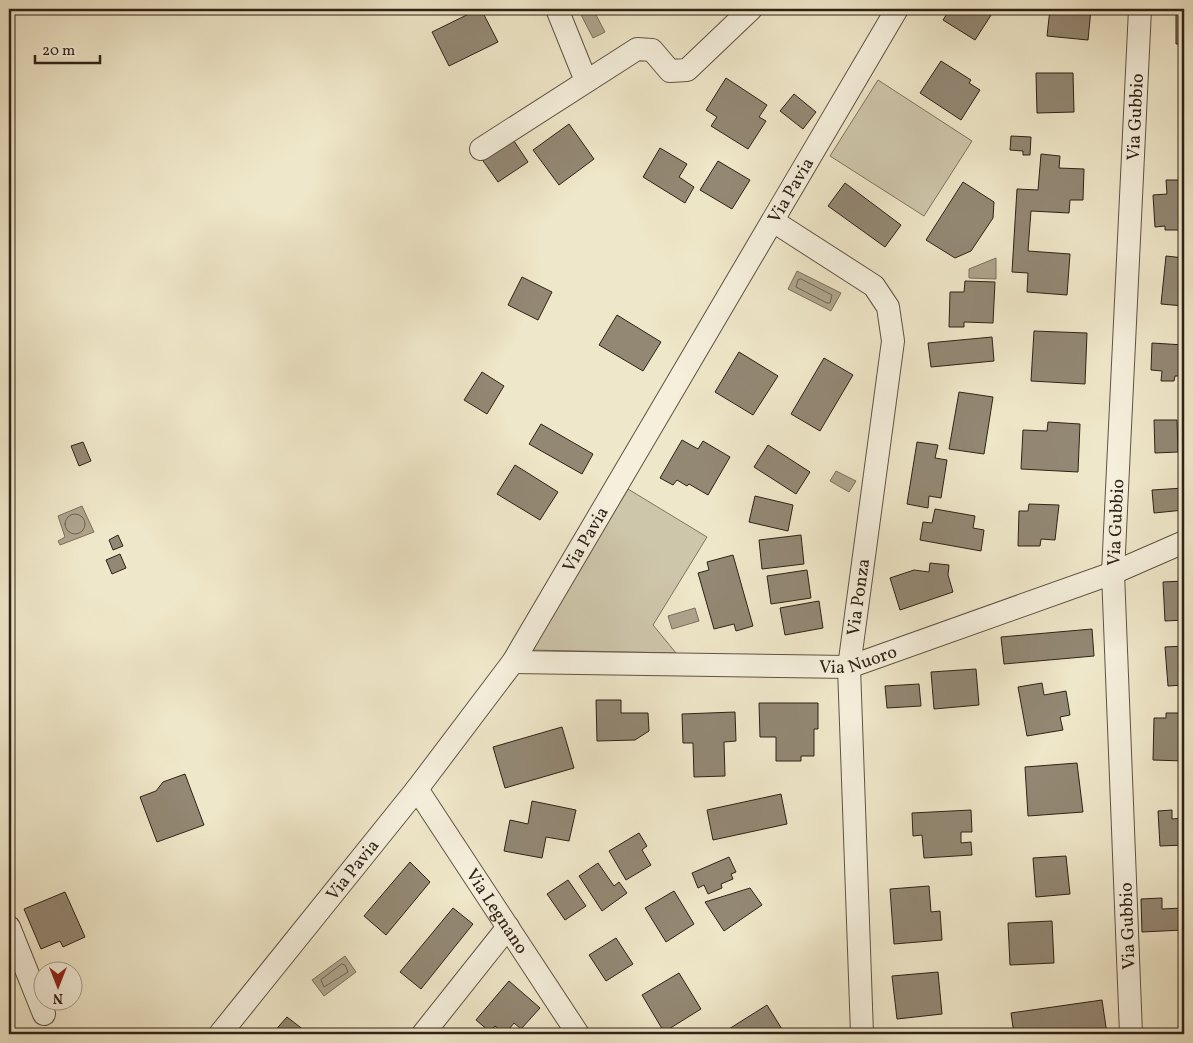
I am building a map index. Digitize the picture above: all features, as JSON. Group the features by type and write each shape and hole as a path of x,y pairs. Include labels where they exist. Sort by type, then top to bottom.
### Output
{"street":[{"path":"557,9 586,81"},
{"path":"481,149 634,51 642,48 656,53 670,71 687,70 751,9"},
{"name":"Via Gubbio","path":"1132,1034 1113,573 1140,9"},
{"name":"Via Pavia","path":"220,1034 417,789 513,662 773,221 889,12"},
{"name":"Via Ponza","path":"773,221 874,286 884,298 890,315 892,340 849,667 862,1034"},
{"name":"Via Nuoro","path":"513,662 849,667 1113,573 1184,542"},
{"name":"Via Legnano","path":"417,789 578,1034"},
{"path":"9,927 44,1014"},
{"path":"424,1034 508,927"}],"shaded area":[{"path":"878,80 972,141 924,216 830,156"},
{"path":"628,489 707,537 653,625 676,653 530,650"}],"water":[{"path":"578,9 593,9 605,32 593,38"},
{"path":"996,258 996,279 969,278 969,269"},
{"path":"797,271 841,293 831,311 788,289"},
{"path":"836,471 856,481 849,492 830,481"},
{"path":"82,506 94,532 60,545 58,541 65,537 58,516"},
{"path":"695,608 699,621 672,629 668,616"},
{"path":"345,956 356,972 324,996 312,980"}],"building":[{"path":"481,9 498,42 449,66 432,32"},
{"path":"950,9 995,9 975,40 943,20"},
{"path":"1050,9 1091,9 1088,40 1047,36"},
{"path":"1176,9 1184,9 1184,44 1176,44"},
{"path":"941,61 971,80 969,83 980,90 961,120 920,93"},
{"path":"1036,73 1073,73 1074,112 1037,113"},
{"path":"726,78 767,105 759,117 766,121 748,149 711,126 717,117 706,110"},
{"path":"1179,83 1184,83 1184,114 1180,115"},
{"path":"794,94 816,112 803,129 780,111"},
{"path":"569,124 594,159 559,185 533,150"},
{"path":"1011,136 1031,137 1030,155 1023,155 1023,151 1010,150"},
{"path":"512,138 528,162 498,182 481,158"},
{"path":"660,148 687,164 679,177 694,187 685,203 643,177"},
{"path":"1041,154 1060,156 1059,168 1084,169 1083,200 1070,200 1069,213 1031,211 1028,251 1070,254 1067,295 1027,292 1028,273 1012,272 1017,189 1038,190"},
{"path":"718,161 750,180 732,209 700,190"},
{"path":"1166,180 1184,180 1184,224 1180,224 1180,230 1165,230 1165,226 1155,227 1153,195 1167,194"},
{"path":"963,182 994,202 993,218 971,251 955,258 926,240"},
{"path":"845,183 901,225 885,247 828,206"},
{"path":"1166,256 1184,258 1184,306 1161,304"},
{"path":"522,277 552,292 538,320 508,305"},
{"path":"965,281 995,282 993,323 964,322 964,327 949,327 950,292 964,292"},
{"path":"617,315 661,342 643,371 599,345"},
{"path":"1034,331 1087,333 1085,384 1031,381"},
{"path":"992,337 994,361 931,367 928,343"},
{"path":"1152,343 1184,345 1184,376 1175,376 1174,381 1161,381 1162,371 1151,370"},
{"path":"739,352 778,376 753,415 715,392"},
{"path":"824,358 853,375 820,431 791,414"},
{"path":"482,372 504,386 487,414 464,400"},
{"path":"959,392 993,397 984,454 949,449"},
{"path":"1154,420 1177,420 1178,452 1155,453"},
{"path":"1048,422 1080,424 1078,472 1021,469 1023,430 1047,431"},
{"path":"541,424 593,454 582,474 529,444"},
{"path":"682,440 698,449 703,441 730,457 708,495 689,484 687,486 677,480 673,485 660,478"},
{"path":"83,442 91,461 79,466 71,446"},
{"path":"917,442 938,445 935,458 947,460 941,498 929,496 928,508 907,504"},
{"path":"768,445 810,472 796,494 754,467"},
{"path":"515,465 558,492 540,520 497,494"},
{"path":"1184,488 1184,510 1154,513 1152,490"},
{"path":"755,496 793,505 788,531 749,522"},
{"path":"1029,504 1059,505 1055,540 1041,539 1040,546 1018,546 1019,511 1028,511"},
{"path":"935,509 975,516 973,528 984,530 981,551 920,540 923,522 932,523"},
{"path":"118,535 123,546 113,550 109,540"},
{"path":"801,535 804,564 762,569 759,540"},
{"path":"120,554 126,568 112,574 106,560"},
{"path":"733,555 753,626 736,631 734,624 714,629 698,573 709,570 707,562"},
{"path":"930,563 949,565 948,575 953,592 900,610 890,578 914,570 929,572"},
{"path":"807,570 811,598 771,604 767,576"},
{"path":"1184,581 1184,620 1165,621 1163,582"},
{"path":"819,601 823,628 785,635 780,608"},
{"path":"1092,629 1094,656 1004,664 1001,637"},
{"path":"1184,646 1184,685 1168,686 1165,647"},
{"path":"976,669 979,705 934,709 931,672"},
{"path":"1042,683 1044,695 1066,691 1070,715 1060,717 1063,730 1027,736 1018,687"},
{"path":"919,684 921,706 887,708 885,686"},
{"path":"596,700 621,700 621,713 648,713 649,731 635,740 597,741"},
{"path":"759,703 818,703 818,729 814,729 814,756 801,756 801,761 776,761 776,737 760,737"},
{"path":"735,712 736,741 724,742 725,776 694,777 693,743 683,743 682,714"},
{"path":"1166,713 1184,713 1184,761 1153,760 1154,718 1166,718"},
{"path":"562,727 574,768 505,788 493,747"},
{"path":"1077,763 1083,812 1028,816 1025,767"},
{"path":"185,774 204,825 157,842 140,797 156,791 163,782"},
{"path":"781,794 787,824 713,840 707,810"},
{"path":"532,801 576,810 569,841 546,837 542,858 504,851 510,820 528,824"},
{"path":"971,810 972,832 961,832 961,843 971,842 972,855 924,858 922,835 913,836 912,813"},
{"path":"1172,810 1172,819 1184,818 1184,845 1160,846 1158,811"},
{"path":"639,833 647,846 642,850 651,865 626,880 609,851"},
{"path":"1066,856 1070,894 1036,897 1033,858"},
{"path":"729,857 736,872 731,874 733,879 721,884 722,888 708,894 704,885 698,888 692,873"},
{"path":"410,862 430,882 386,935 364,916"},
{"path":"598,863 614,886 619,882 627,893 602,911 579,876"},
{"path":"568,880 586,906 565,920 547,894"},
{"path":"929,886 931,912 940,911 942,940 894,944 890,889"},
{"path":"750,888 762,905 724,931 705,902"},
{"path":"674,891 694,924 666,942 645,908"},
{"path":"65,892 85,937 63,947 60,941 41,949 24,909"},
{"path":"1162,898 1162,909 1182,908 1183,930 1142,932 1141,899"},
{"path":"453,908 473,924 421,989 400,972"},
{"path":"1052,921 1054,963 1010,965 1008,923"},
{"path":"616,938 633,964 606,981 589,955"},
{"path":"938,972 942,1014 897,1019 892,976"},
{"path":"679,973 701,1009 664,1032 642,995"},
{"path":"509,981 540,1008 521,1029 514,1023 505,1034 495,1026 490,1032 476,1020"},
{"path":"1102,1000 1107,1034 1014,1034 1011,1013"},
{"path":"767,1005 785,1034 721,1034"},
{"path":"287,1017 309,1034 272,1034"}]}
